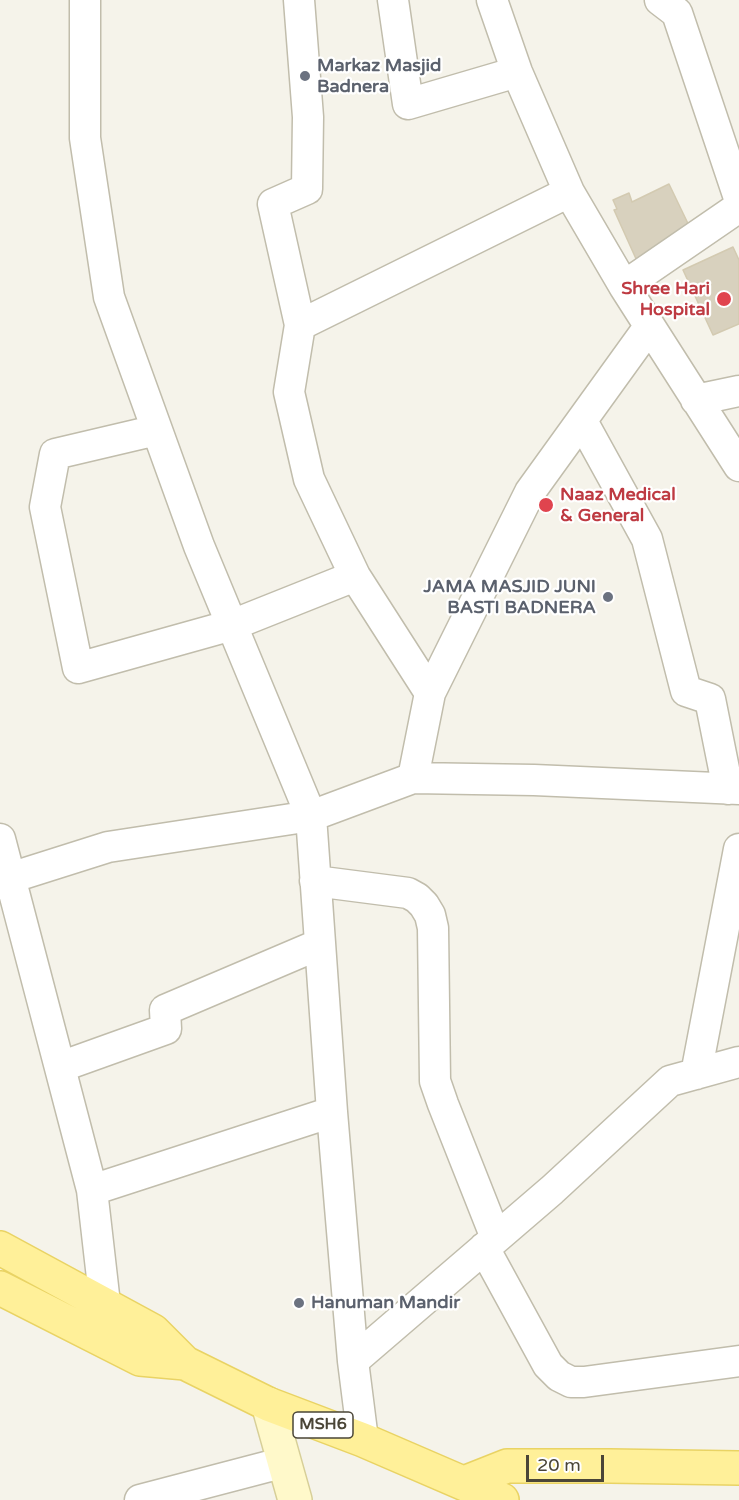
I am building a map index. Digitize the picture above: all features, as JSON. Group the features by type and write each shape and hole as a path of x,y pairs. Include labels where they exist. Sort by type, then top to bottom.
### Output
{"main road":[{"name":"MSH6","path":"0,1248 153,1331 185,1363 268,1404 363,1440 502,1500"},
{"name":"MSH6","path":"0,1288 140,1359 185,1363"},
{"path":"464,1483 507,1466 739,1468"}],"street":[{"path":"86,0 85,138 109,297 200,546 311,816 332,1112 353,1361 363,1440"},
{"path":"299,0 308,117 307,189 273,204 300,326 289,392 309,479 355,576 430,693"},
{"path":"393,0 408,104 517,72"},
{"path":"492,0 517,72 569,192 649,327 739,466"},
{"path":"660,0 677,13 739,198"},
{"path":"300,326 569,192"},
{"path":"624,286 739,207"},
{"path":"413,778 430,693 530,492 649,327"},
{"path":"696,400 739,391"},
{"path":"3,878 108,847 311,816 413,778 534,780 734,789 710,699 686,692 647,539 582,421"},
{"path":"157,430 56,454 45,507 78,668 232,625 355,576"},
{"path":"0,839 3,878 60,1067 92,1190 105,1304"},
{"path":"696,1074 739,849"},
{"path":"315,881 408,893 417,898 430,915 433,928 435,1081 490,1243 548,1365 571,1382 584,1382 739,1360"},
{"path":"60,1067 166,1029 165,1010 320,944"},
{"path":"353,1361 552,1190 670,1081 739,1062"},
{"path":"92,1190 332,1112"},
{"path":"268,1404 296,1500"},
{"path":"148,1499 285,1462"}],"building":[{"path":"669,184 693,234 637,261 614,210 617,209 613,200 629,193 632,202"},
{"path":"733,247 739,260 739,324 713,335 683,270"}],"place":[{"name":"Markaz Masjid Badnera","path":"305,76"},
{"name":"Shree Hari Hospital","path":"724,299"},
{"name":"Naaz Medical & General","path":"546,505"},
{"name":"JAMA MASJID JUNI BASTI BADNERA","path":"608,597"},
{"name":"Hanuman Mandir","path":"299,1303"}]}
